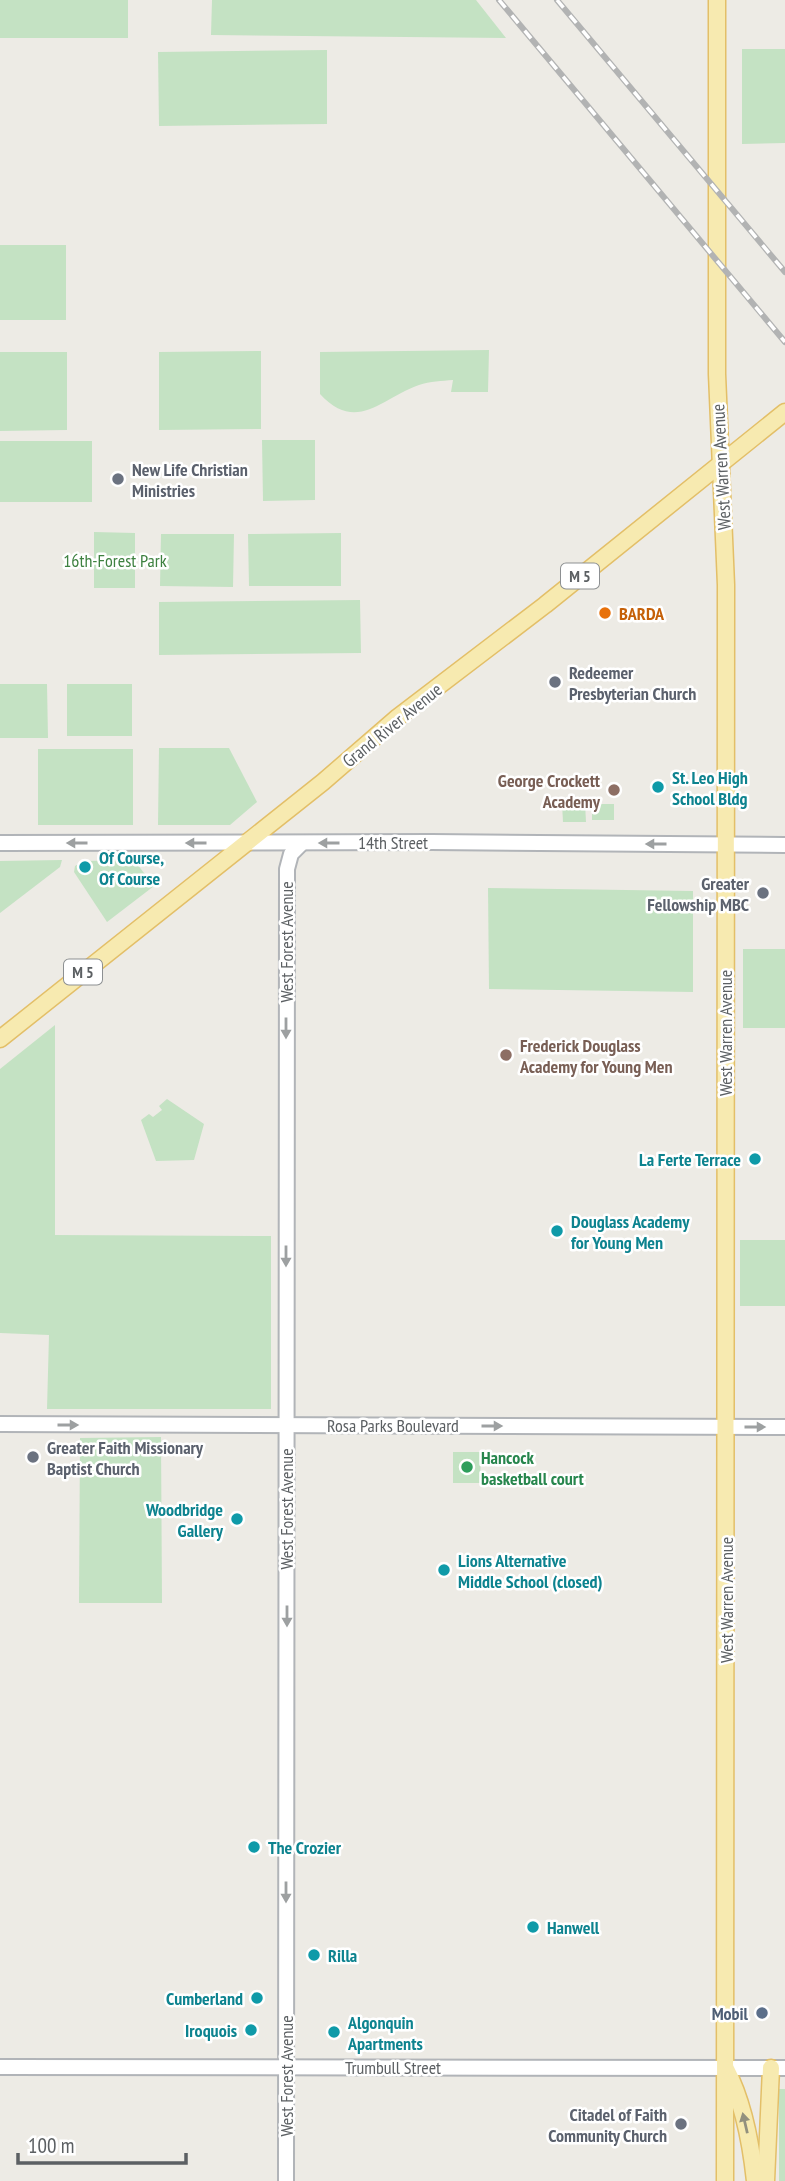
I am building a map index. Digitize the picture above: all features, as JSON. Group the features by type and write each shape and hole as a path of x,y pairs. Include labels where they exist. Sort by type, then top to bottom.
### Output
{"main road":[{"name":"West Warren Avenue","path":"718,0 717,336 726,585 725,2181"},
{"name":"Grand River Avenue","path":"0,1038 323,782 398,717 537,611 785,412"},
{"name":"West Warren Avenue","path":"724,2067 736,2089 741,2107 755,2181"},
{"path":"766,2181 778,2068"}],"street":[{"name":"14th Street","path":"0,843 785,845"},
{"name":"West Forest Avenue","path":"286,2181 287,869 291,854 302,843"},
{"name":"Rosa Parks Boulevard","path":"0,1424 785,1427"},
{"name":"Trumbull Street","path":"0,2067 778,2068"}],"green space":[{"path":"0,0 128,0 128,38 0,38"},
{"path":"212,0 476,0 506,38 211,35"},
{"path":"742,49 785,49 785,143 742,144"},
{"path":"327,50 327,124 159,126 158,52"},
{"path":"0,245 66,245 66,320 0,320"},
{"path":"489,350 488,392 451,392 453,380 432,382 419,385 358,412 333,406 320,394 320,352"},
{"path":"261,351 261,429 159,430 159,352"},
{"path":"0,352 67,352 67,430 0,431"},
{"path":"262,440 315,440 315,500 263,501"},
{"path":"0,441 92,441 92,502 0,502"},
{"name":"16th-Forest Park","path":"94,532 135,533 135,588 94,588"},
{"path":"341,533 341,586 249,586 248,534"},
{"path":"161,534 234,534 233,587 160,586"},
{"path":"360,600 361,653 159,655 159,602"},
{"path":"0,684 47,684 48,738 0,738"},
{"path":"67,684 132,684 132,736 67,736"},
{"path":"159,748 229,748 257,802 230,825 158,825"},
{"path":"38,749 133,749 133,825 38,825"},
{"path":"562,803 585,803 586,822 563,822"},
{"path":"592,804 614,804 614,820 592,820"},
{"path":"62,860 60,867 0,913 0,861"},
{"path":"134,860 154,886 107,922 74,872 75,866 84,861"},
{"path":"488,888 693,891 693,992 489,989"},
{"path":"743,949 785,949 785,1028 743,1028"},
{"path":"55,1025 55,1235 271,1236 271,1409 47,1409 49,1335 0,1333 0,1069"},
{"path":"167,1099 204,1124 194,1160 156,1161 141,1120 149,1114 153,1117 162,1110 159,1106"},
{"path":"740,1240 785,1240 785,1306 740,1306"},
{"path":"161,1437 162,1603 79,1603 80,1438"},
{"name":"Hancock basketball court","path":"453,1452 481,1452 480,1483 453,1483"},
{"path":"779,2089 785,2089 785,2181 779,2181"}],"railway":[{"path":"499,0 785,342"},
{"path":"557,0 785,272"}],"place":[{"name":"New Life Christian Ministries","path":"118,479"},
{"name":"BARDA","path":"605,613"},
{"name":"Redeemer Presbyterian Church","path":"555,682"},
{"name":"St. Leo High School Bldg","path":"658,787"},
{"name":"George Crockett Academy","path":"614,790"},
{"name":"Of Course, Of Course","path":"85,867"},
{"name":"Greater Fellowship MBC","path":"763,893"},
{"name":"Frederick Douglass Academy for Young Men","path":"506,1055"},
{"name":"La Ferte Terrace","path":"755,1159"},
{"name":"Douglass Academy for Young Men","path":"557,1231"},
{"name":"Greater Faith Missionary Baptist Church","path":"33,1457"},
{"name":"Hancock basketball court","path":"467,1467"},
{"name":"Woodbridge Gallery","path":"237,1519"},
{"name":"Lions Alternative Middle School (closed)","path":"444,1570"},
{"name":"The Crozier","path":"254,1847"},
{"name":"Hanwell","path":"533,1927"},
{"name":"Rilla","path":"314,1955"},
{"name":"Cumberland","path":"257,1998"},
{"name":"Mobil","path":"762,2013"},
{"name":"Iroquois","path":"251,2030"},
{"name":"Algonquin Apartments","path":"334,2032"},
{"name":"Citadel of Faith Community Church","path":"681,2124"}]}
